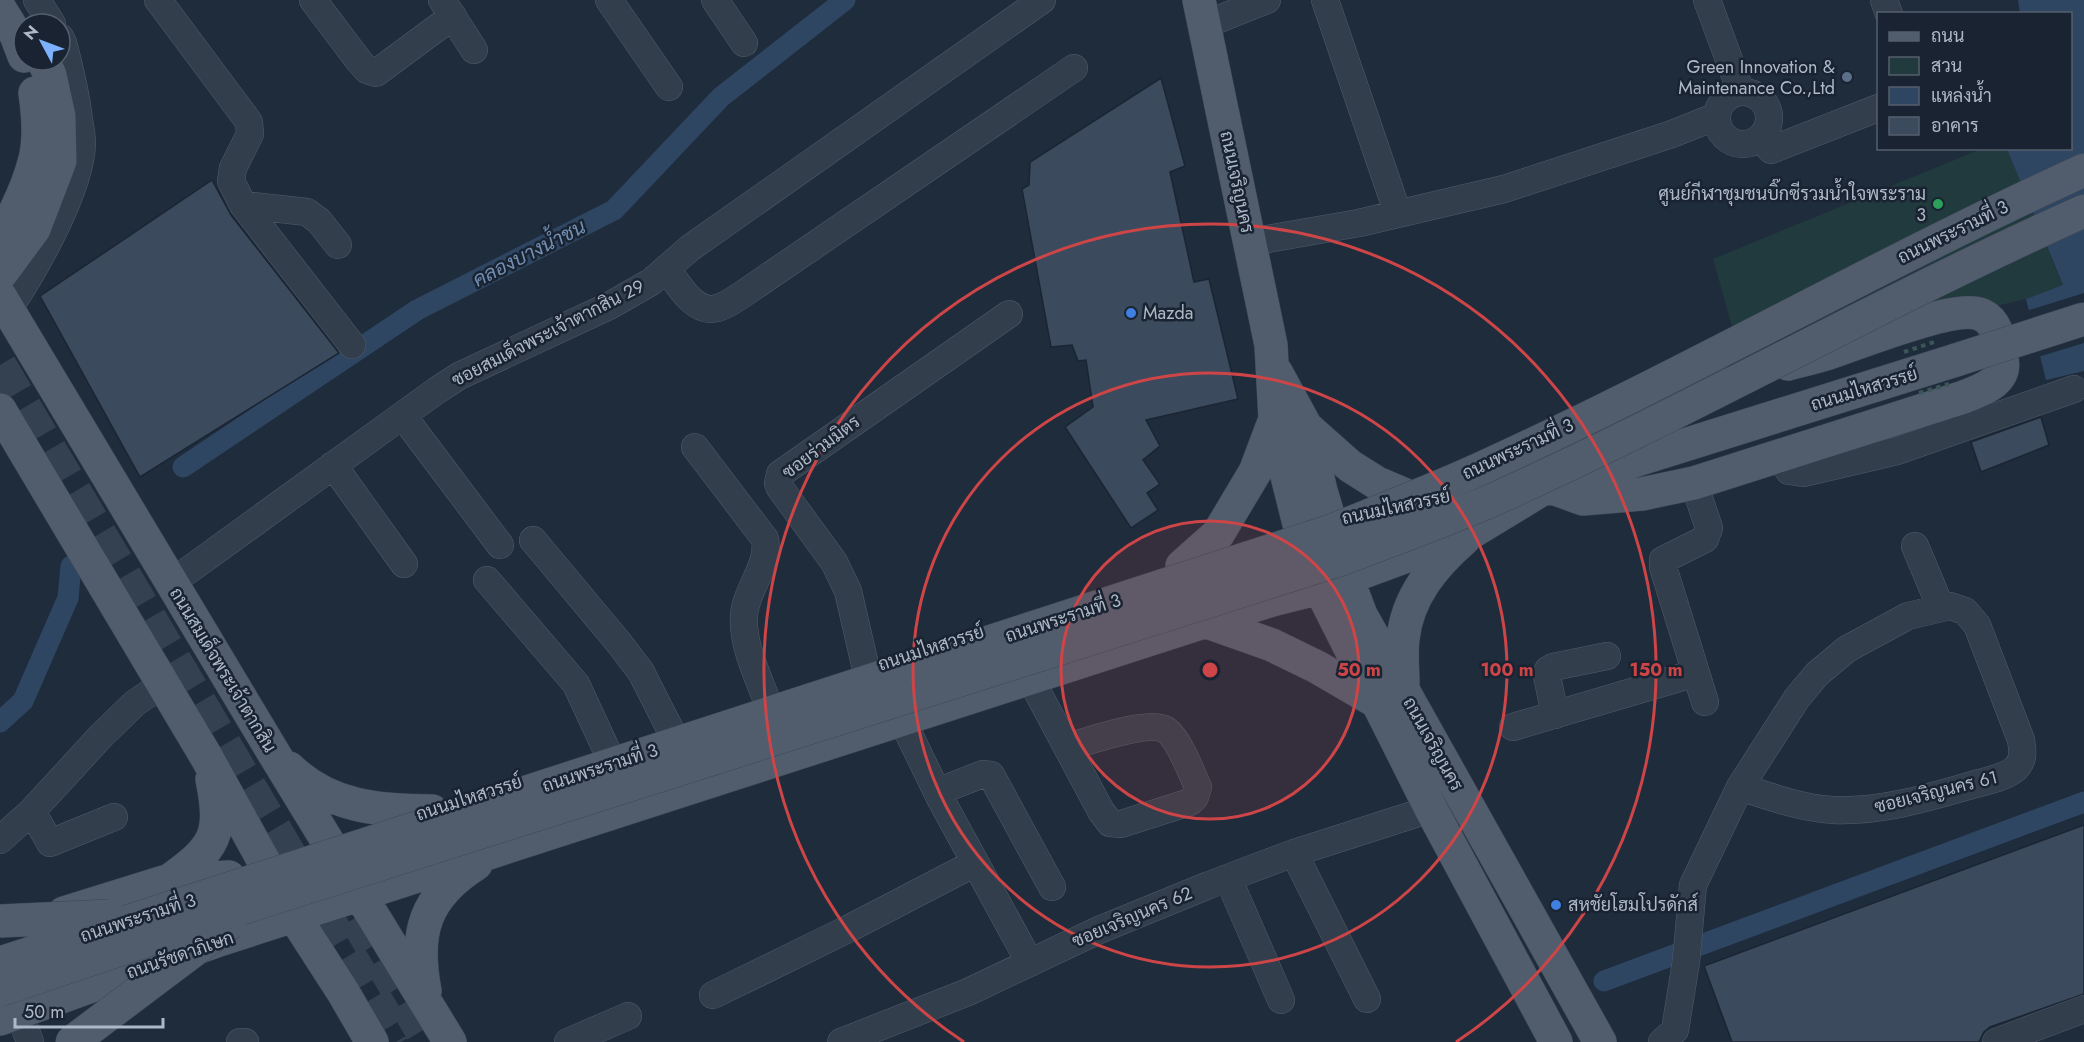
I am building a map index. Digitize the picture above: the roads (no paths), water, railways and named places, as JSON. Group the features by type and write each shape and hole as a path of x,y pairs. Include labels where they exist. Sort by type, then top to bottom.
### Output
{"main road":[{"name":"ถนนเจริญนคร","path":"1201,12 1271,345 1275,419 1315,525 1333,583 1390,695 1600,1042"},
{"path":"0,240 12,219 35,158 38,112 30,72"},
{"path":"0,275 34,229 60,160 59,116 49,72"},
{"name":"ถนนพระรามที่ 3","path":"0,963 58,937 151,914 1331,531 1481,468 1654,384 1986,215 2084,170"},
{"name":"ถนนพระรามที่ 3","path":"6,1007 258,903 1345,558 1506,494 1675,413 2001,248 2084,211"},
{"name":"ถนนสมเด็จพระเจ้าตากสิน","path":"4,303 450,1042"},
{"path":"1474,492 1604,424 1693,387 1829,353 1922,321 1970,312 1982,315 1995,326 2003,365 1999,377 1990,387 1964,398 1694,483 1642,494 1583,499 1546,489"},
{"name":"ถนนมไหสวรรย์","path":"361,895 500,848 1272,600 1333,583 1472,531 1546,489 2084,319"},
{"name":"ถนนเจริญนคร","path":"1273,365 1306,427 1319,486 1315,525"},
{"path":"3,419 207,758 294,916 372,1042"},
{"path":"1182,566 1218,534 1255,472 1275,419"},
{"path":"1306,427 1358,471 1377,483 1417,500"},
{"name":"ถนนมไหสวรรย์","path":"329,843 1182,566 1315,525 1417,500 1474,492 1546,489"},
{"path":"1207,622 1272,645 1317,667 1390,695 1410,608 1422,584 1442,558 1472,531"},
{"name":"ถนนเจริญนคร","path":"1390,695 1431,809 1556,1042"},
{"path":"273,752 293,771 315,786 354,805 397,811 432,810"},
{"path":"170,880 196,861 214,837 218,809 207,758"},
{"path":"0,945 58,937 329,843"},
{"path":"427,1003 420,966 420,940 426,917 438,895 462,872 500,848"},
{"path":"0,936 24,925 170,880 229,877"},
{"name":"ถนนรัชดาภิเษก","path":"6,1007 72,992 219,940 361,895"},
{"path":"72,1042 258,903"},
{"path":"0,921 151,914"},
{"path":"58,937 73,946 81,961 81,975 72,992"},
{"path":"219,940 253,938 280,944 304,957 343,992"}],"street":[{"path":"158,0 249,122 250,134 233,168 231,181 243,205 352,345"},
{"path":"313,0 359,61 367,70 376,73 448,8 474,50"},
{"path":"609,0 669,87"},
{"path":"716,0 744,43"},
{"name":"ซอยสมเด็จพระเจ้าตากสิน 29","path":"171,583 459,376 609,306 651,282 690,248 1042,0"},
{"path":"1201,12 1267,0"},
{"path":"1325,0 1398,214"},
{"path":"1707,0 1741,92"},
{"path":"667,269 693,302 703,308 716,309 743,294 1074,68"},
{"path":"4,303 26,283 51,236 76,178 82,143 71,72"},
{"path":"1741,92 1756,95 1767,107 1768,123 1761,137 1754,142 1736,143 1722,133 1717,116 1719,107 1725,100 1732,94 1741,92"},
{"path":"1761,137 1771,150 1877,108"},
{"path":"1250,242 1398,214 1504,189 1672,134 1717,116"},
{"path":"243,205 307,212 319,221 338,245"},
{"name":"ซอยร่วมมิตร","path":"866,669 848,591 834,562 780,488 778,479 780,474 1009,314"},
{"path":"1779,456 1788,471 1803,473 1897,451 2074,389"},
{"path":"403,416 500,545"},
{"path":"695,447 765,539 767,549 749,594 744,615 747,645 767,701"},
{"path":"333,465 404,564"},
{"path":"1694,483 1709,528 1708,534 1705,539 1663,560 1663,567 1705,702"},
{"path":"533,540 641,672 671,731"},
{"path":"1915,546 1941,608"},
{"path":"487,580 576,684 608,753"},
{"name":"ซอยเจริญนคร 61","path":"1662,1042 1676,1030 1686,962 1693,885 1740,787 1797,698 1817,674 1846,649 1908,616 1950,606 1965,611 1977,625 2021,740 2023,754 2020,764 2014,770 1947,792 1865,810 1805,807 1740,787"},
{"path":"1555,715 1547,676 1548,670 1607,656"},
{"path":"1513,727 1696,673"},
{"path":"1030,678 1101,811 1110,823 1121,824 1190,802 1195,797 1198,787 1175,740 1165,730 1146,726 1067,747"},
{"path":"0,840 32,811 100,736 135,703 163,684"},
{"path":"902,720 937,792 1030,963"},
{"path":"937,792 982,774 990,775 1052,887"},
{"name":"ซอยเจริญนคร 62","path":"841,1042 968,992 1098,930 1228,878 1431,809"},
{"path":"32,811 50,843 114,817"},
{"path":"1294,854 1367,999"},
{"path":"713,995 975,863"},
{"path":"1228,878 1281,1000"},
{"path":"6,1007 30,1042"},
{"path":"1996,1042 2084,1009"},
{"path":"568,1042 628,1016"},
{"path":"240,1042 245,1042"}],"water":[{"path":"2018,0 2084,0 2084,371 2046,380 2026,299 2063,285 2007,150 2072,150 2072,12 2020,12"}],"waterway":[{"name":"คลองบางน้ำชน","path":"183,467 417,310 614,210 721,97 845,0"},
{"name":"คลองบางน้ำชน","path":"0,722 23,701 68,598 71,566"},
{"path":"1604,981 2084,802"}],"tunnel":[{"path":"0,365 401,1042"},
{"path":"330,876 428,1042"}],"place":[{"name":"Green Innovation & Maintenance Co.,Ltd","path":"1847,77"},
{"name":"ศูนย์กีฬาชุมชนบิ๊กซีรวมน้ำใจพระราม 3","path":"1938,204"},
{"name":"Mazda","path":"1131,313"},
{"name":"สหชัยโฮมโปรดักส์","path":"1556,905"}]}
